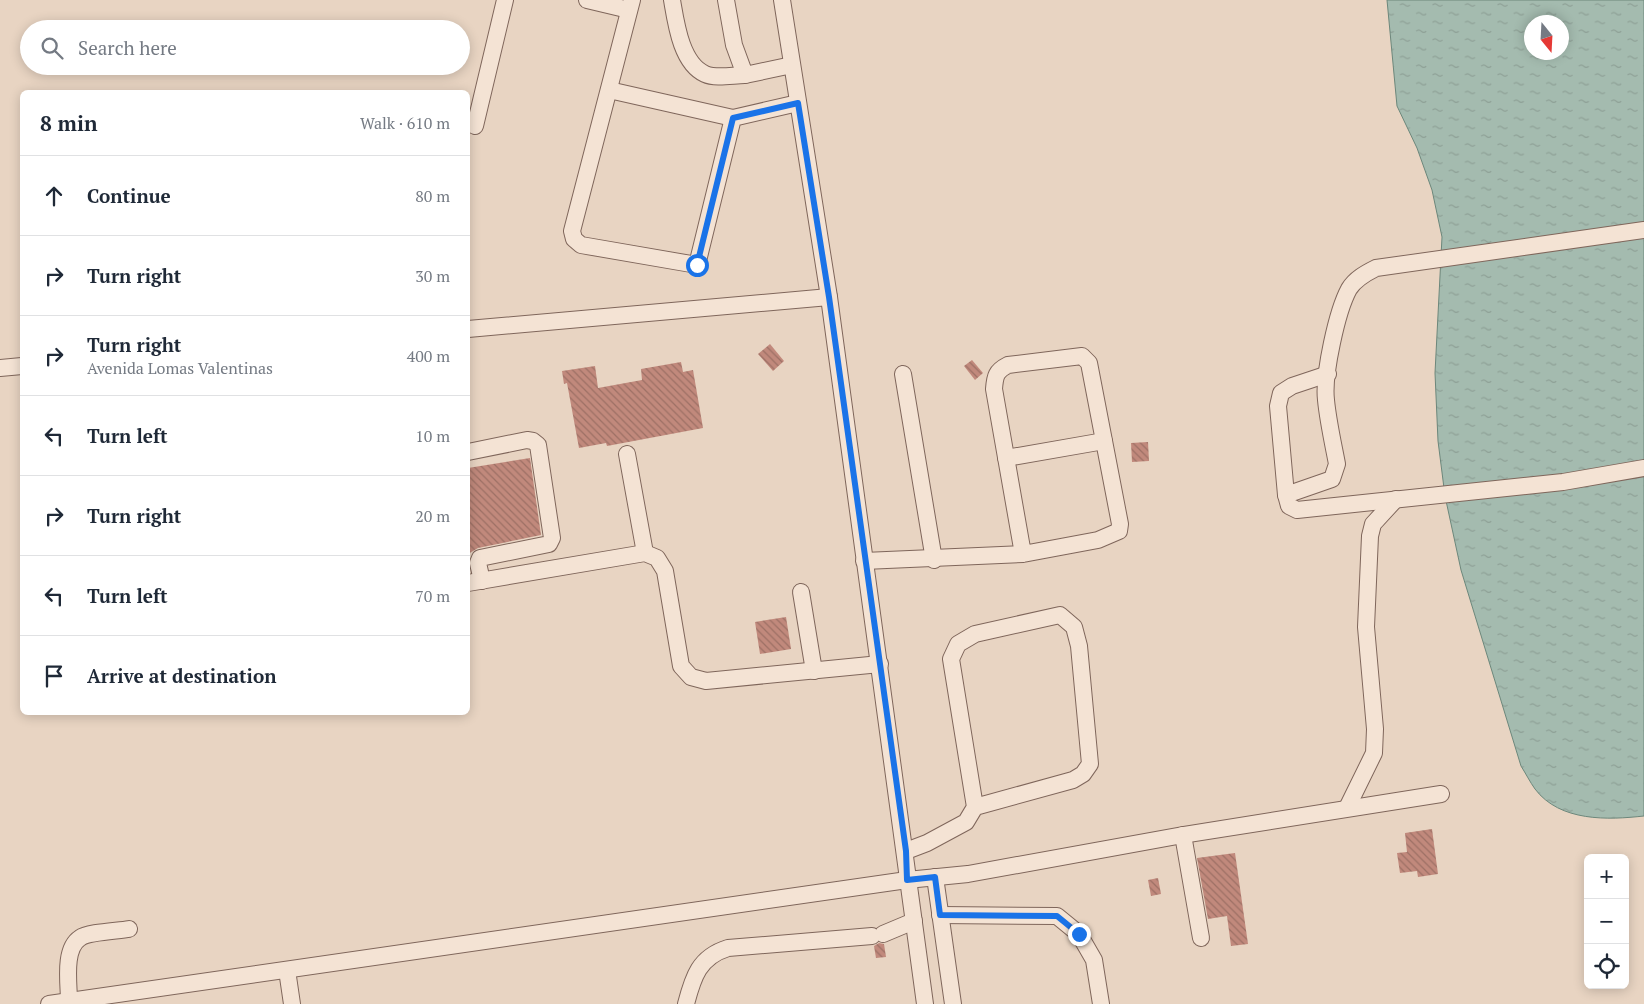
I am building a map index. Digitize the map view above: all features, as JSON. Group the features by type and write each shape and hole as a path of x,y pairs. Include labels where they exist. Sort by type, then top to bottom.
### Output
{"street":[{"path":"475,126 505,0"},
{"path":"587,0 630,5 572,231 574,239 582,245 697,265 733,118"},
{"path":"672,0 676,22 688,57 696,68 705,74 714,76 744,75 792,65"},
{"path":"726,0 734,45 744,75"},
{"path":"782,0 829,297 864,561 906,851 907,880 925,1004"},
{"path":"609,90 733,118 798,103"},
{"path":"1286,495 1332,479 1336,474 1337,464 1326,399 1328,374 1341,310 1350,288 1363,275 1376,268 1644,230"},
{"path":"470,329 829,297"},
{"path":"864,561 934,560 1023,554 1098,540 1119,531 1120,524 1089,363 1085,358 1074,356 1008,365 1000,369 995,375 994,389 1023,554"},
{"path":"0,368 20,366"},
{"path":"903,374 934,560"},
{"path":"1328,374 1292,386 1281,393 1278,406 1286,495 1289,506 1297,510 1563,482 1644,468"},
{"path":"470,452 527,440 534,441 538,445 552,538 549,544 480,558 475,582 645,553 657,558 664,571 681,666 691,677 706,682 880,664"},
{"path":"1006,458 1104,441"},
{"path":"627,454 645,553"},
{"path":"1347,808 1374,753 1376,729 1366,627 1370,536 1373,524 1396,499"},
{"path":"801,592 814,671"},
{"path":"906,851 927,843 966,822 975,807 951,659 958,644 975,634 1060,615 1074,627 1079,646 1090,764 1083,774 1073,780 975,807"},
{"path":"50,1004 907,880 968,874 1183,835 1441,794"},
{"path":"1183,835 1201,938"},
{"path":"935,877 953,1004"},
{"path":"940,915 1057,916 1079,934 1094,960 1102,1004"},
{"path":"686,1004 693,976 703,961 716,952 728,948 878,935 914,921"},
{"path":"68,1001 69,957 80,937 129,929"},
{"path":"287,970 292,1004"}],"water":[{"path":"1387,0 1644,0 1644,816 1600,818 1571,813 1558,808 1545,800 1535,789 1521,766 1461,570 1445,496 1438,441 1435,373 1442,237 1432,190 1417,148 1397,106"}],"building":[{"path":"770,344 784,361 773,371 758,354"},
{"path":"972,360 983,373 975,380 964,366"},
{"path":"681,362 683,372 693,370 703,428 607,446 606,443 579,448 567,383 564,384 562,371 595,366 598,388 642,380 641,369"},
{"path":"1148,442 1149,461 1132,462 1131,443"},
{"path":"530,458 541,535 478,548 470,553 470,468"},
{"path":"786,617 791,649 760,654 755,622"},
{"path":"1432,829 1438,874 1418,877 1417,871 1400,873 1397,853 1407,852 1405,833"},
{"path":"1235,853 1248,944 1231,946 1227,916 1208,919 1197,858"},
{"path":"1158,878 1161,894 1151,896 1148,880"},
{"path":"879,943 884,944 886,957 876,958 874,946"}],"route":[{"path":"697,265 733,118 798,103 829,297 864,561 906,851 907,880 935,877 940,915 1057,916 1079,934"}]}
